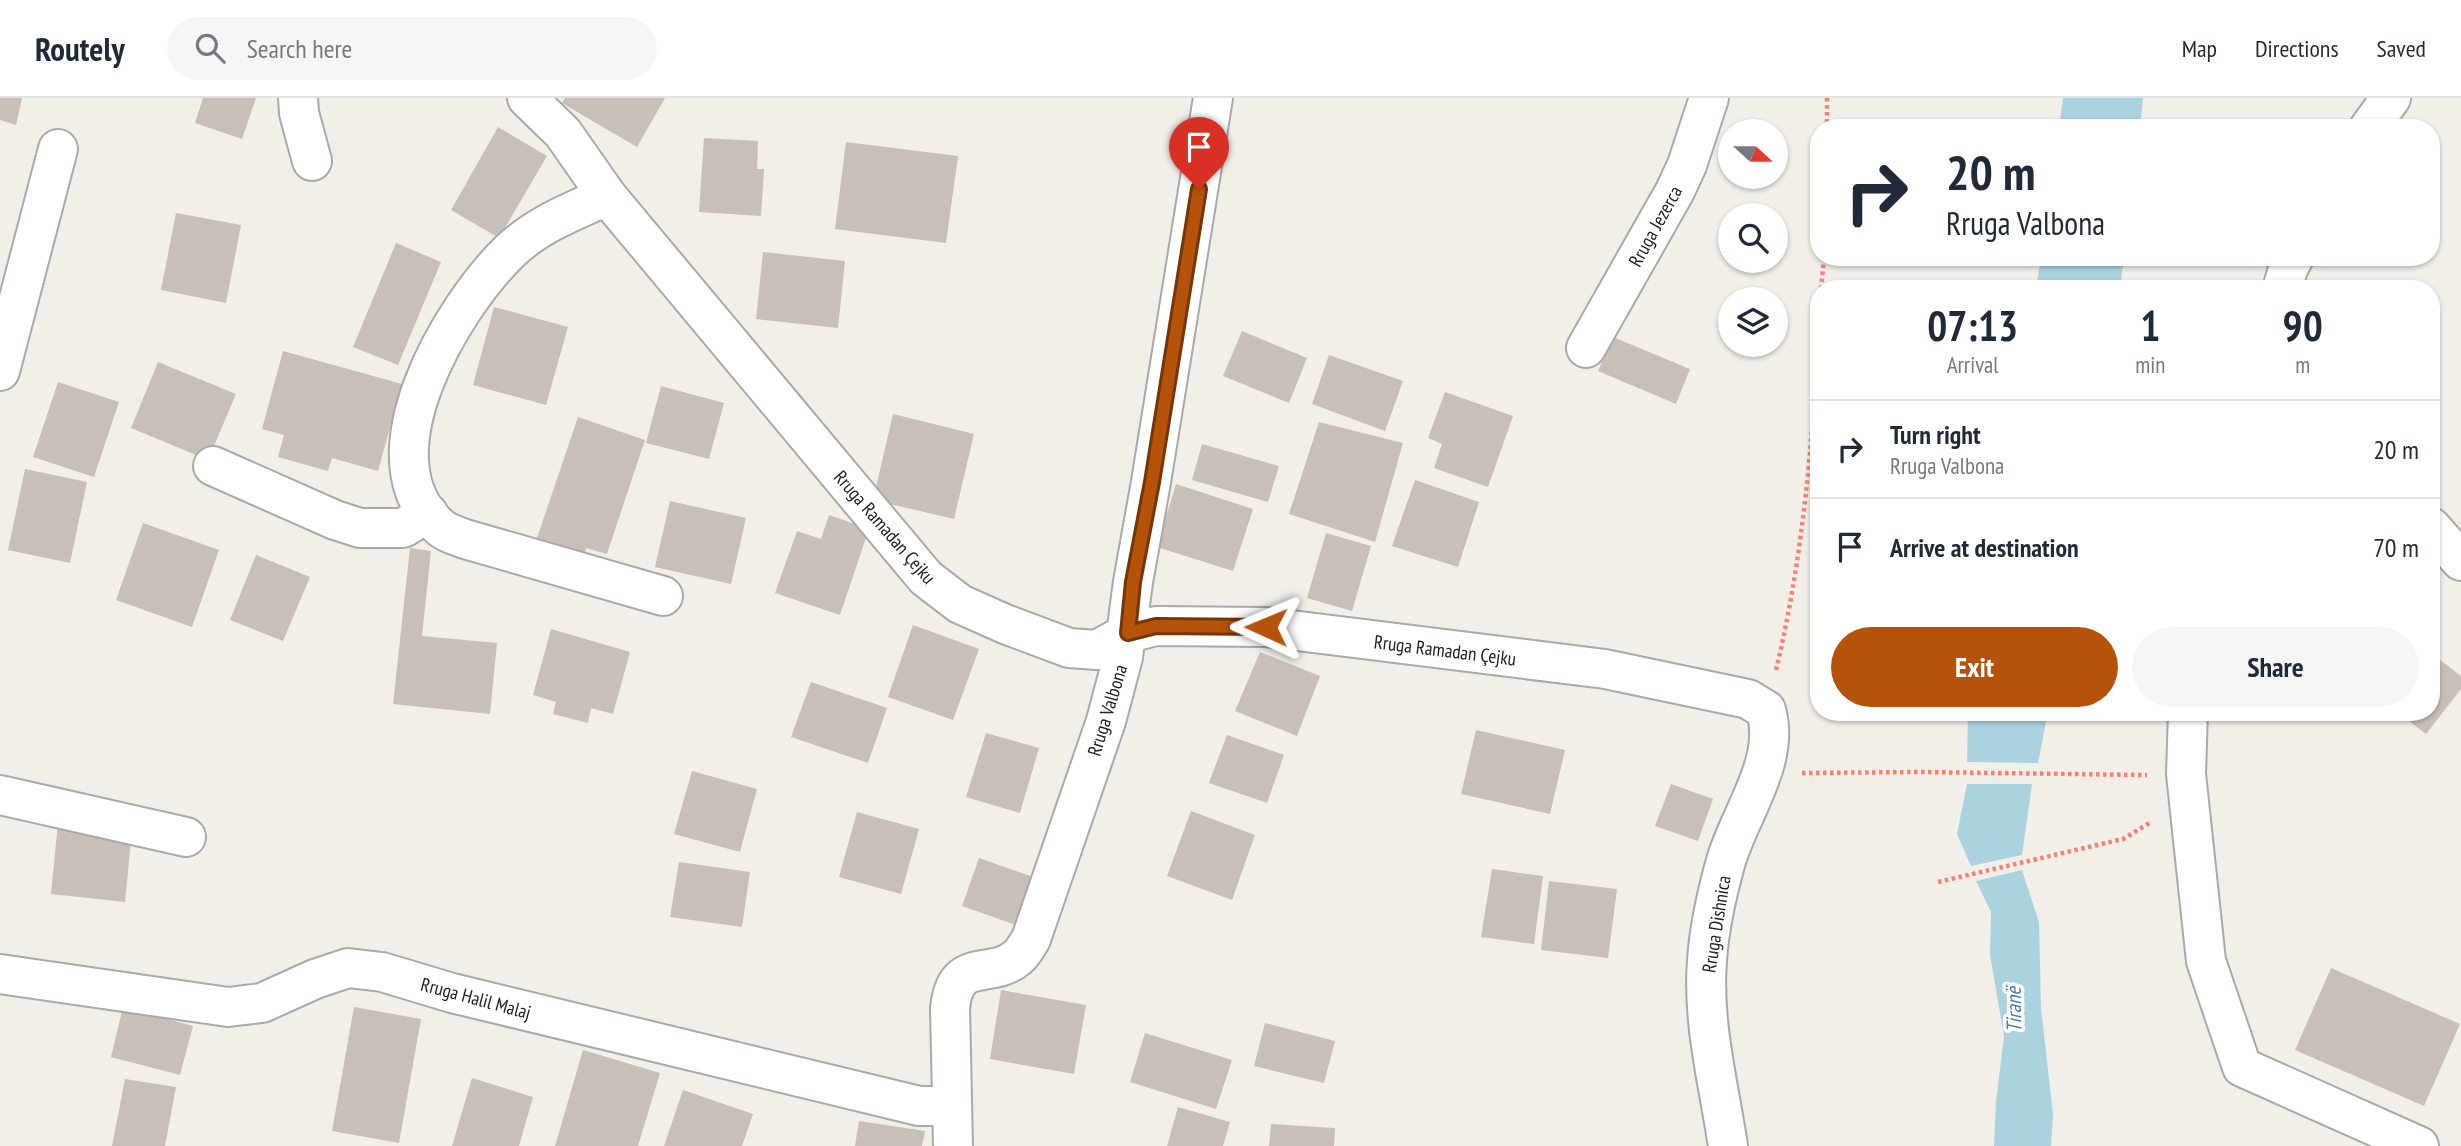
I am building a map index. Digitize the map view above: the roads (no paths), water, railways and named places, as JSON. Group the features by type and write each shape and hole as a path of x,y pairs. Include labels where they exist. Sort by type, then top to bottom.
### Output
{"street":[{"path":"298,98 299,113 312,161"},
{"name":"Rruga Ramadan Çejku","path":"527,98 563,133 607,196 926,578 960,604 1069,648 1097,650 1128,633 1156,626 1266,627 1605,669 1748,699 1766,710"},
{"name":"Rruga Valbona","path":"953,1146 950,1009 952,990 961,978 1006,964 1018,957 1031,939 1105,721 1128,633 1133,582 1152,482 1213,98"},
{"name":"Rruga Jezerca","path":"1586,348 1675,191 1687,165 1709,98"},
{"path":"2376,119 2391,98"},
{"path":"0,371 58,149"},
{"path":"607,196 546,224 510,251 451,326 431,365 415,413 408,454 412,486 428,513 442,528 465,539 663,596"},
{"path":"213,466 335,520 360,528 402,528 428,513"},
{"path":"2440,537 2461,561"},
{"name":"Rruga Dishnica","path":"1728,1146 1707,1016 1707,961 1718,893 1727,859 1766,760 1772,727 1766,710"},
{"path":"2188,721 2188,798 2206,961 2242,1067 2419,1146"},
{"path":"0,794 186,837"},
{"name":"Rruga Halil Malaj","path":"0,974 228,1007 262,1003 315,979 348,968 382,972 452,993 919,1106 952,1106"}],"water":[{"path":"2063,98 2143,98 2141,119 2060,119"},
{"path":"2040,266 2123,266 2121,280 2037,280"},
{"path":"1968,721 2046,721 2038,763 1967,762"},
{"path":"1967,784 2032,784 2022,855 1971,866 1957,834"},
{"name":"Tiranë","path":"2022,870 2039,922 2041,1008 2053,1114 2051,1146 1994,1146 2004,1036 1990,955 1991,912 1976,881"}]}
